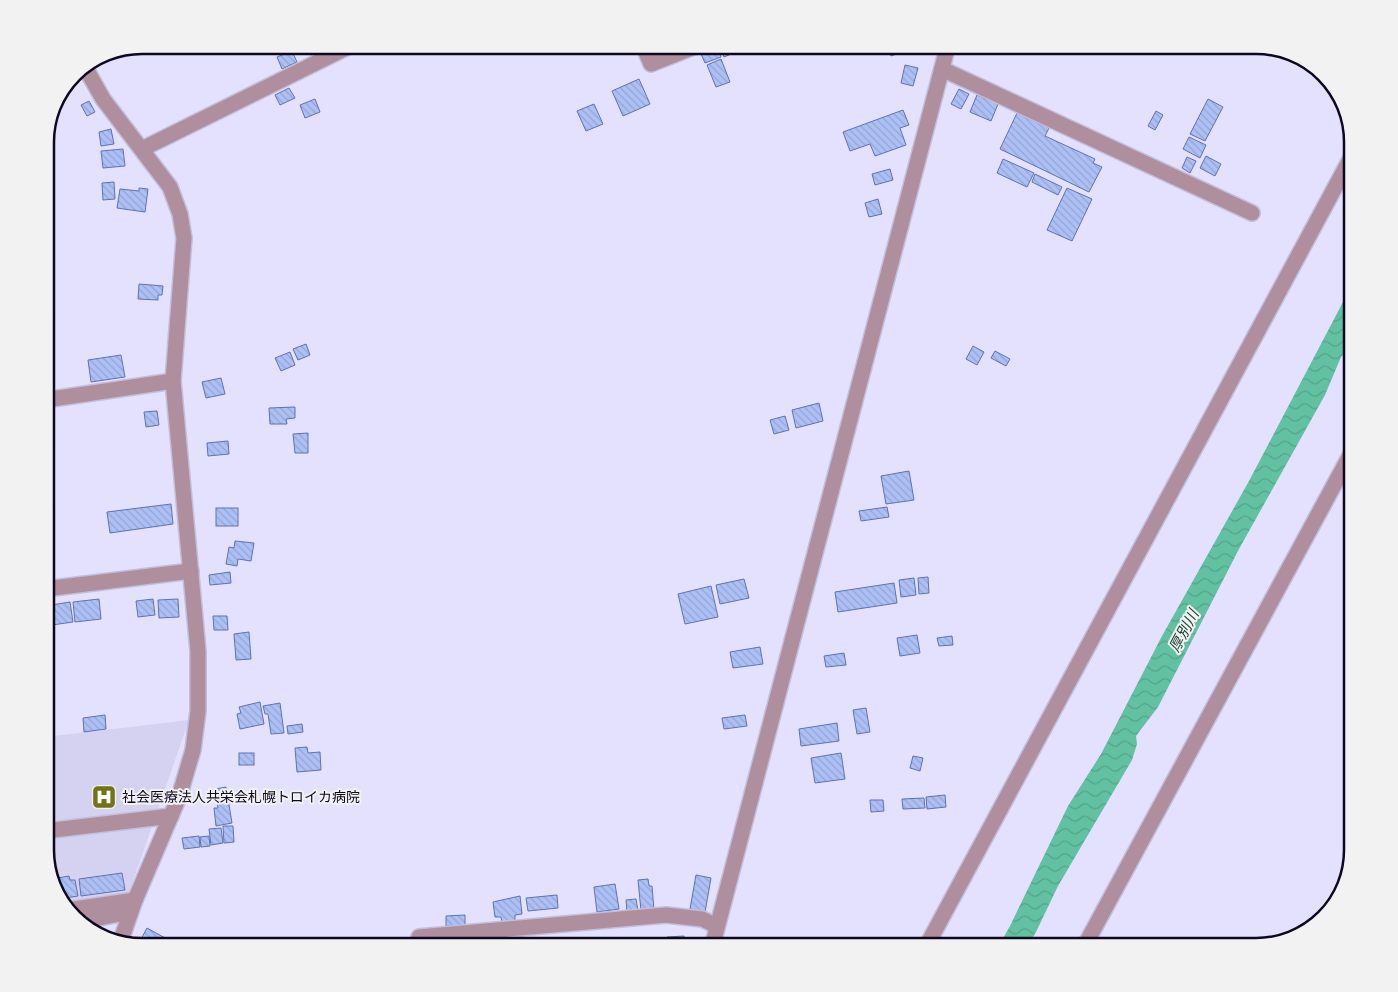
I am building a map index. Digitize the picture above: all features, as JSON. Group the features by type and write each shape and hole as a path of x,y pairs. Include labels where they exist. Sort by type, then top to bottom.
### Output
{"street":[{"path":"142,149 334,54"},
{"path":"647,54 651,64 676,54"},
{"path":"714,938 946,54"},
{"path":"942,69 1252,212"},
{"path":"87,73 103,99 170,188 180,214 184,238 173,381 198,650 198,711 193,750 179,797 123,936"},
{"path":"931,938 1344,171"},
{"path":"54,399 173,381"},
{"path":"1089,938 1344,467"},
{"path":"54,587 191,571"},
{"path":"54,831 171,816"},
{"path":"77,909 133,906"},
{"path":"87,919 133,906"},
{"path":"418,937 666,915 702,919 717,926"}],"shaded area":[{"name":"社会医療法人共栄会札幌トロイカ病院","path":"189,720 124,907 84,916 72,904 60,884 54,856 54,736"}],"water":[{"name":"厚別川","path":"1344,300 1344,353 1325,395 1239,549 1158,707 1136,736 1137,744 1132,760 1058,886 1032,938 1003,938 1068,806 1101,754 1162,636 1249,481"}],"building":[{"path":"284,54 293,54 297,62 282,69 277,57"},
{"path":"701,54 720,54 721,57 705,63"},
{"path":"721,59 730,82 716,87 707,65"},
{"path":"905,65 918,68 913,86 901,83"},
{"path":"639,79 650,104 623,116 612,91"},
{"path":"289,88 295,98 280,105 275,95"},
{"path":"959,89 969,94 961,109 951,104"},
{"path":"977,95 998,104 991,121 970,112"},
{"path":"315,99 320,112 305,118 300,105"},
{"path":"1208,99 1223,107 1205,141 1190,134"},
{"path":"89,101 95,112 87,116 81,105"},
{"path":"594,104 603,124 586,131 577,111"},
{"path":"903,110 909,125 900,128 906,145 875,156 870,144 850,151 843,132"},
{"path":"1156,111 1163,115 1155,130 1148,126"},
{"path":"1017,113 1049,128 1045,136 1095,159 1093,163 1102,167 1089,192 1000,149"},
{"path":"111,129 114,144 101,146 99,132"},
{"path":"1189,137 1206,145 1200,158 1183,149"},
{"path":"123,149 125,166 103,168 101,151"},
{"path":"1206,156 1221,164 1215,176 1200,168"},
{"path":"1187,157 1196,161 1190,173 1182,168"},
{"path":"1003,159 1034,173 1027,187 997,173"},
{"path":"890,169 893,180 875,185 872,174"},
{"path":"1035,174 1062,187 1058,195 1032,182"},
{"path":"114,182 115,199 103,200 102,183"},
{"path":"139,188 148,189 145,212 117,208 120,189 139,191"},
{"path":"1067,188 1092,199 1072,241 1047,230"},
{"path":"878,199 882,214 869,217 865,203"},
{"path":"139,284 163,286 162,295 158,295 158,300 138,299"},
{"path":"306,344 310,355 298,360 293,349"},
{"path":"973,346 984,352 977,365 966,359"},
{"path":"995,351 1010,359 1006,366 991,358"},
{"path":"290,352 295,365 281,371 275,358"},
{"path":"121,355 125,377 91,382 88,360"},
{"path":"221,378 225,394 206,398 202,382"},
{"path":"819,403 823,421 796,428 792,410"},
{"path":"295,407 295,418 286,419 287,424 270,424 269,408"},
{"path":"157,411 159,425 146,427 144,412"},
{"path":"785,416 789,430 774,434 770,420"},
{"path":"308,433 308,453 295,453 293,434"},
{"path":"228,441 229,454 208,456 207,443"},
{"path":"909,471 914,500 886,504 881,476"},
{"path":"171,504 173,524 110,533 107,512"},
{"path":"887,507 889,517 861,521 859,511"},
{"path":"216,508 238,508 238,526 216,526"},
{"path":"235,541 254,543 251,561 238,559 237,566 226,564 229,547 234,548"},
{"path":"230,572 231,583 210,585 209,575"},
{"path":"928,577 929,593 919,594 918,578"},
{"path":"914,578 916,595 901,597 899,580"},
{"path":"744,579 749,598 720,604 716,585"},
{"path":"894,583 897,603 838,612 835,592"},
{"path":"711,586 718,617 685,624 678,594"},
{"path":"99,599 101,619 75,622 73,602"},
{"path":"153,599 155,615 138,617 136,601"},
{"path":"178,599 179,617 159,618 158,600"},
{"path":"70,602 73,622 54,625 54,605"},
{"path":"213,616 227,616 228,630 214,630"},
{"path":"249,632 251,659 236,660 234,634"},
{"path":"917,635 920,653 900,656 897,638"},
{"path":"952,636 953,645 939,646 937,638"},
{"path":"760,647 763,664 733,668 730,652"},
{"path":"844,653 846,665 826,667 824,656"},
{"path":"260,702 264,724 240,729 237,714 241,713 239,707"},
{"path":"280,703 284,733 271,734 268,714 265,714 263,706"},
{"path":"866,708 870,732 857,734 853,710"},
{"path":"105,715 106,729 84,732 83,718"},
{"path":"745,715 747,726 724,729 722,718"},
{"path":"837,723 839,741 801,746 799,729"},
{"path":"302,724 303,732 288,734 287,726"},
{"path":"307,747 308,753 320,752 321,770 297,772 295,748"},
{"path":"239,753 254,753 254,765 239,765"},
{"path":"841,753 845,779 815,783 811,758"},
{"path":"913,756 923,758 920,771 910,768"},
{"path":"226,787 232,823 216,826 214,808 218,808 215,789"},
{"path":"945,795 946,807 927,809 926,797"},
{"path":"924,798 925,808 903,809 902,799"},
{"path":"870,800 883,800 884,811 871,812"},
{"path":"223,826 233,826 234,842 224,843"},
{"path":"221,828 223,843 211,845 209,829"},
{"path":"199,836 200,847 184,849 182,838"},
{"path":"209,836 210,846 201,847 200,837"},
{"path":"122,873 125,890 81,896 79,879"},
{"path":"696,875 711,878 705,912 690,909"},
{"path":"69,876 70,880 75,880 78,896 68,898 58,878"},
{"path":"648,879 649,886 652,886 654,910 641,911 638,880"},
{"path":"615,884 619,909 597,912 594,887"},
{"path":"557,895 558,908 528,911 526,898"},
{"path":"520,896 522,914 515,915 515,921 502,922 501,917 495,917 493,902"},
{"path":"636,899 638,911 627,912 626,900"},
{"path":"465,915 465,925 446,926 446,916"},
{"path":"147,928 165,938 142,938"},
{"path":"684,936 684,938 667,938"}],"place":[{"name":"社会医療法人共栄会札幌トロイカ病院","path":"104,797"}]}
